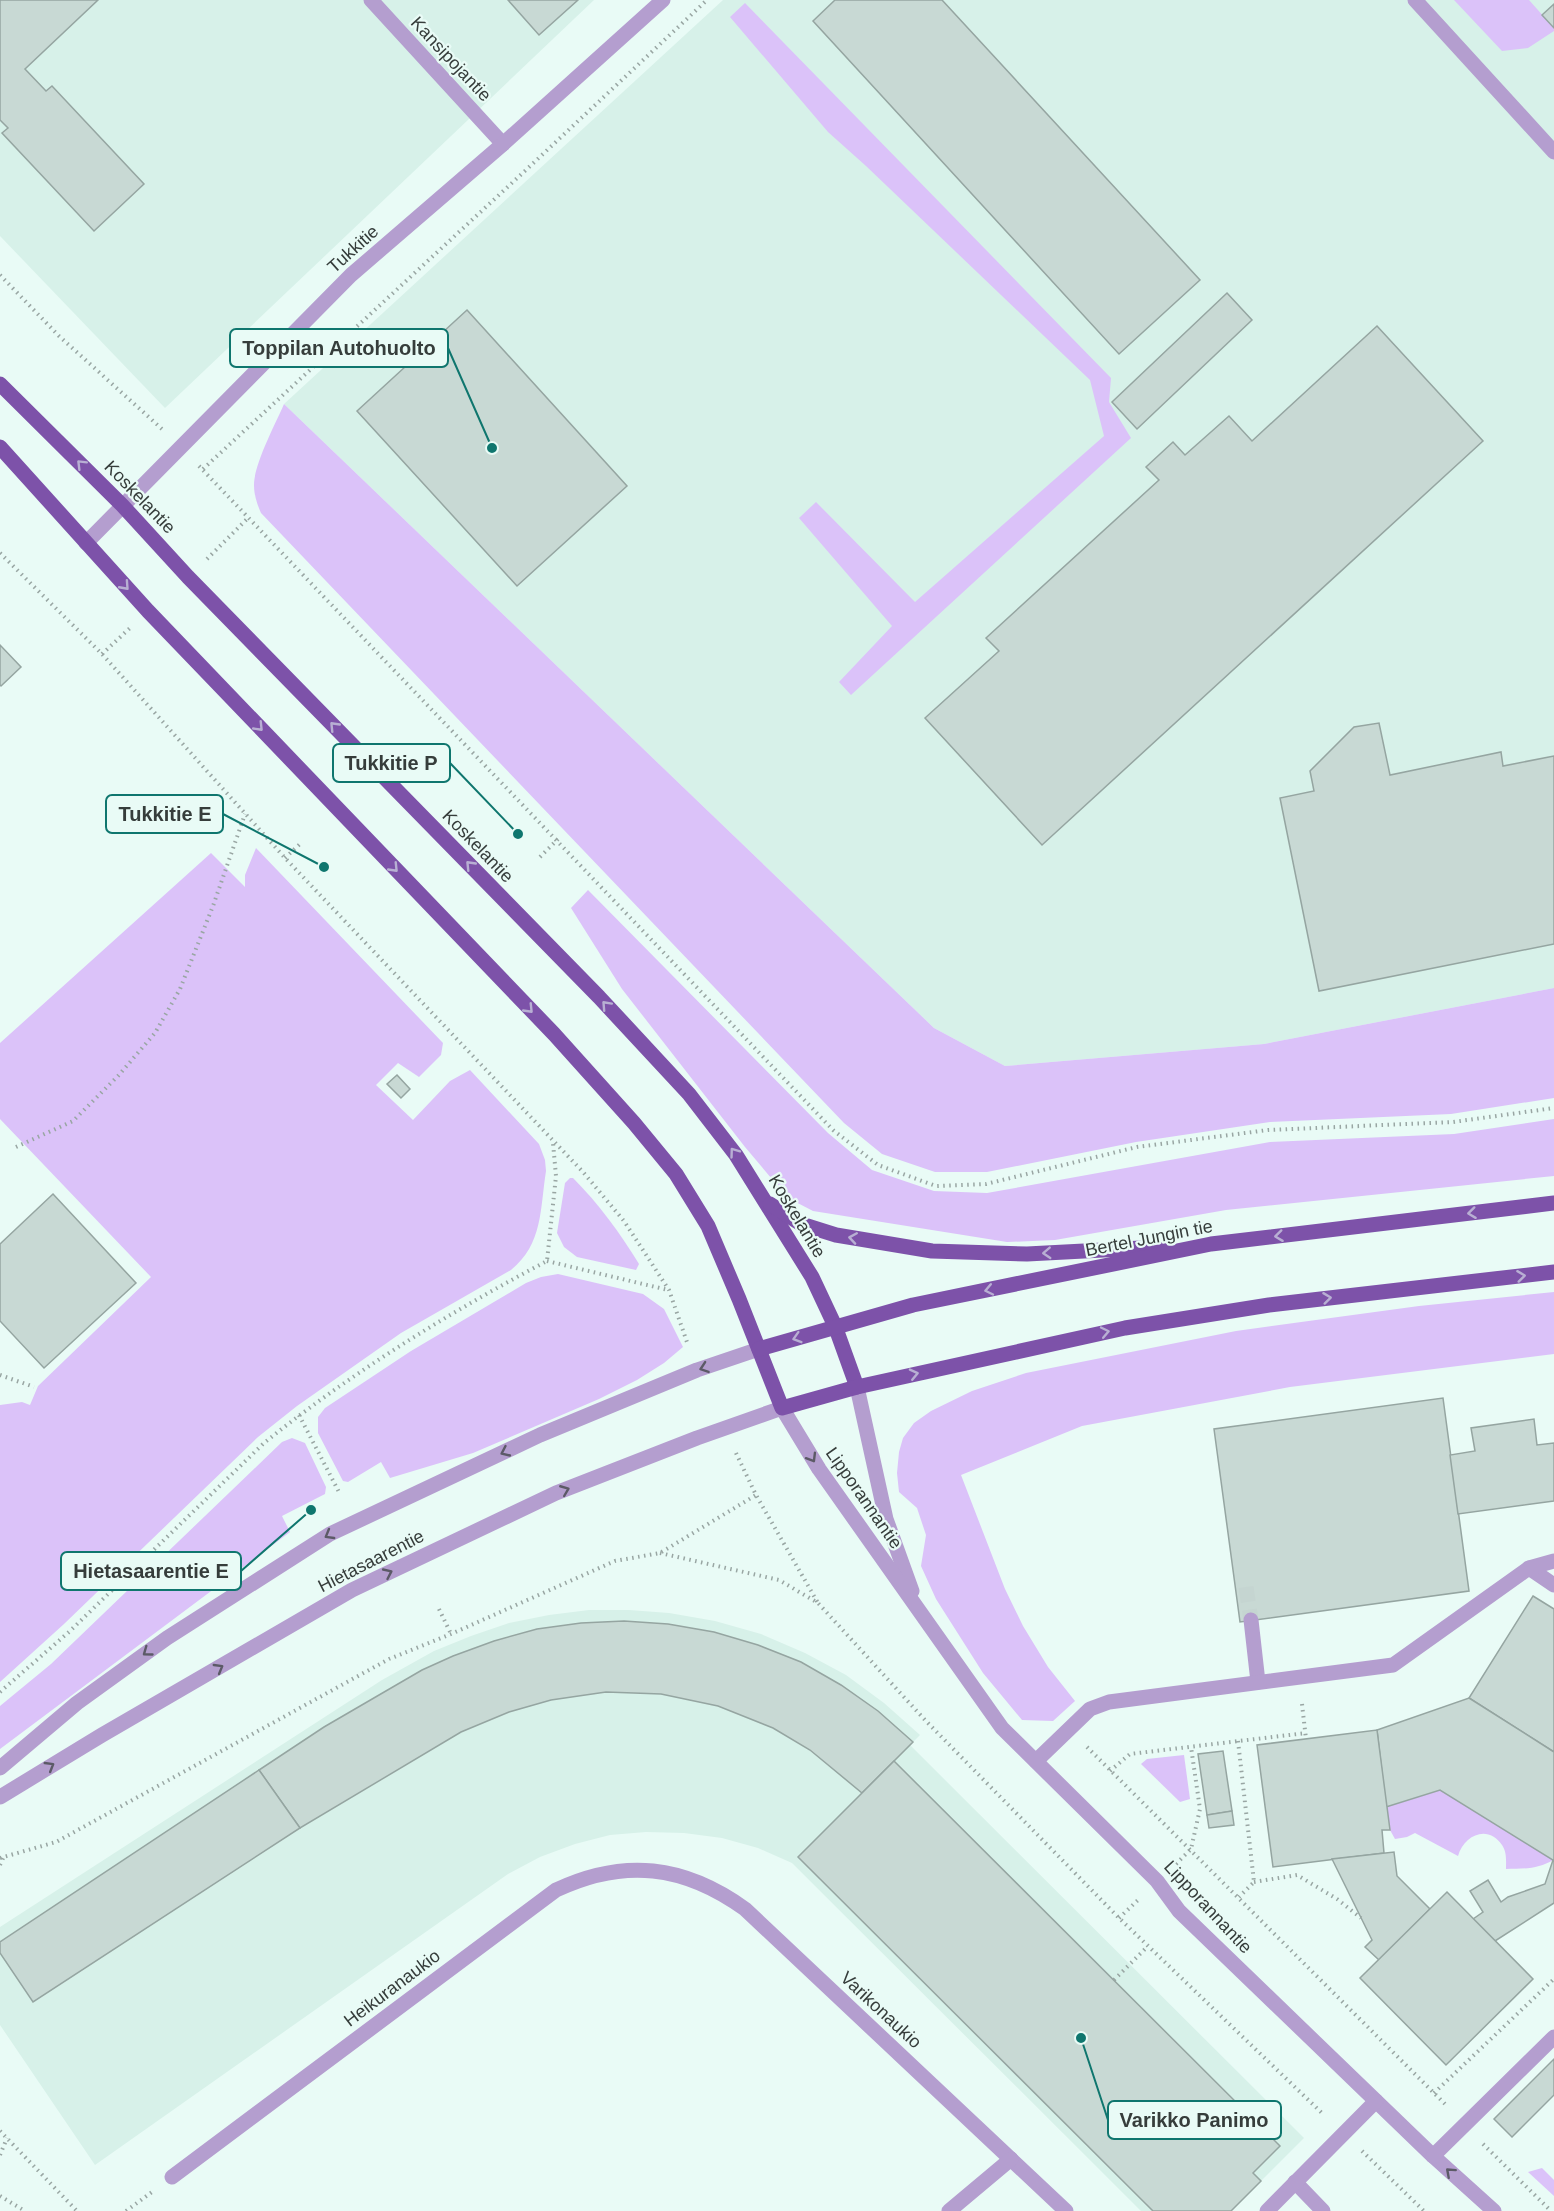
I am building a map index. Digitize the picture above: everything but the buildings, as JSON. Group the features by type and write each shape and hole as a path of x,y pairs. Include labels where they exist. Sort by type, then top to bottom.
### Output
{"main road":[{"name":"Koskelantie","path":"0,384 122,505 188,577 600,998 689,1094 736,1155 812,1277 835,1326 857,1387"},
{"path":"0,447 148,611 554,1034 634,1123 676,1174 708,1226 782,1408 857,1387 1125,1328 1269,1305 1554,1272"},
{"path":"766,1201 801,1224 836,1235 932,1251 1027,1254 1210,1244"},
{"name":"Bertel Jungin tie","path":"759,1349 913,1305 1210,1244 1554,1203"}],"street":[{"name":"Kansipojantie","path":"371,0 503,144"},
{"name":"Tukkitie","path":"86,543 351,275 503,144 663,0"},
{"path":"1415,0 1554,152"},
{"path":"0,1768 77,1703 167,1638 330,1534 540,1435 697,1370 759,1349"},
{"name":"Lipporannantie","path":"857,1387 886,1519 918,1608"},
{"name":"Lipporannantie","path":"782,1408 819,1469 1002,1728 1157,1881 1179,1911 1433,2156 1494,2211"},
{"name":"Hietasaarentie","path":"0,1797 352,1590 556,1493 782,1408"},
{"path":"1036,1761 1090,1709 1109,1702 1393,1665 1529,1568 1554,1561"},
{"path":"1529,1568 1554,1585"},
{"path":"1251,1620 1258,1682"},
{"name":"Varikonaukio","path":"651,1870 676,1874 701,1882 724,1894 745,1909 1066,2211"},
{"name":"Heikuranaukio","path":"172,2177 556,1890 602,1873 651,1870"},
{"path":"1433,2156 1554,2037"},
{"path":"1267,2211 1376,2101"},
{"path":"949,2211 1011,2159"},
{"path":"1295,2182 1323,2211"}],"path":[{"path":"202,470 707,0"},
{"path":"0,275 59,336 182,447 833,1130 878,1166 936,1186 986,1184 1137,1147 1268,1130 1453,1122 1554,1108"},
{"path":"0,553 102,654 285,858 583,1172 624,1221 669,1290 697,1370"},
{"path":"16,1148 73,1121 118,1076 155,1033 180,989 213,906 245,814"},
{"path":"540,857 558,839"},
{"path":"285,858 301,843"},
{"path":"547,1260 556,1176 553,1142"},
{"path":"0,1692 70,1631 264,1443 299,1415 407,1342 547,1260 669,1290"},
{"path":"0,1376 34,1387"},
{"path":"299,1415 340,1494"},
{"path":"724,1428 756,1495 818,1603 926,1720 1147,1947 1424,2211"},
{"path":"0,1865 2,1857 56,1842 389,1659 615,1561 660,1552 756,1495"},
{"path":"660,1552 779,1580 818,1603"},
{"path":"439,1608 451,1634"},
{"path":"1299,1677 1306,1739"},
{"path":"1068,1729 1191,1849 1551,2211"},
{"path":"1110,1771 1130,1754 1306,1733"},
{"path":"1238,1741 1254,1882"},
{"path":"1191,1747 1200,1809 1191,1849"},
{"path":"1239,1897 1254,1882 1297,1875 1337,1899 1361,1918"},
{"path":"1114,1980 1147,1947"},
{"path":"1434,2093 1554,1979"},
{"path":"0,2131 77,2211"},
{"path":"0,2155 7,2138"},
{"path":"0,2196 25,2211"}],"shaded area":[{"path":"0,0 594,0 165,408 0,236"},
{"path":"723,0 1554,0 1554,988 1264,1044 1005,1066 934,1028 284,404"},
{"path":"1454,0 1529,0 1554,28 1554,31 1528,48 1502,51"},
{"path":"745,3 1111,378 1109,402 1131,438 851,695 839,682 892,626 799,518 816,502 915,602 1104,436 1090,380 828,132 730,17"},
{"path":"284,404 934,1028 1005,1066 1264,1044 1554,988 1554,1098 1451,1114 1270,1122 1136,1142 987,1172 935,1172 882,1154 844,1123 261,513 254,485 257,466"},
{"path":"256,848 443,1043 441,1055 419,1077 398,1063 376,1085 413,1120 450,1081 470,1070 539,1144 546,1171 541,1212 535,1237 521,1260 511,1270 401,1333 297,1406 258,1437 64,1624 0,1682 0,1405 22,1402 30,1405 38,1386 151,1277 0,1119 0,1043 211,853 245,887 245,875"},
{"path":"588,890 828,1133 872,1170 934,1191 987,1193 1270,1142 1454,1134 1554,1119 1554,1176 1226,1210 1055,1240 1007,1242 813,1211 788,1198 745,1147 622,989 571,908"},
{"path":"573,1178 583,1188 617,1230 639,1264 636,1270 577,1257 564,1247 557,1233 565,1183"},
{"path":"558,1274 643,1294 664,1309 683,1347 664,1363 637,1380 599,1399 473,1453 390,1478 381,1462 348,1482 343,1481 318,1433 318,1417 325,1408 411,1351 526,1283"},
{"path":"1554,1292 1554,1354 1290,1387 1082,1426 961,1475 1005,1589 1023,1626 1048,1667 1075,1701 1053,1721 1022,1720 983,1673 936,1599 921,1566 926,1535 917,1508 899,1492 897,1473 903,1438 914,1423 931,1411 972,1391 1026,1373 1236,1331 1419,1306"},
{"path":"292,1438 305,1443 326,1487 325,1494 282,1516 290,1532 0,1749 0,1706 51,1664 282,1442"},
{"path":"589,1610 669,1613 715,1621 761,1634 805,1653 846,1675 884,1703 920,1735 910,1745 1304,2138 1231,2211 1141,2211 792,1863 758,1848 722,1838 684,1833 646,1832 610,1835 575,1844 540,1857 508,1874 95,2165 0,2025 0,1927 382,1680 434,1651 509,1623"},
{"path":"1184,1755 1190,1799 1180,1802 1141,1764 1147,1759"},
{"path":"1440,1790 1553,1860 1536,1867 1506,1869 1504,1848 1496,1839 1484,1834 1465,1842 1458,1856 1415,1833 1395,1839 1390,1830 1386,1807"},
{"path":"1542,2168 1554,2180 1554,2196 1528,2172"}],"tunnel":[{"path":"1246,1587 1251,1620"}],"place":[{"name":"Toppilan Autohuolto","path":"492,448"},
{"name":"Tukkitie P","path":"518,834"},
{"name":"Tukkitie E","path":"324,867"},
{"name":"Hietasaarentie E","path":"311,1510"},
{"name":"Varikko Panimo","path":"1081,2038"}]}
